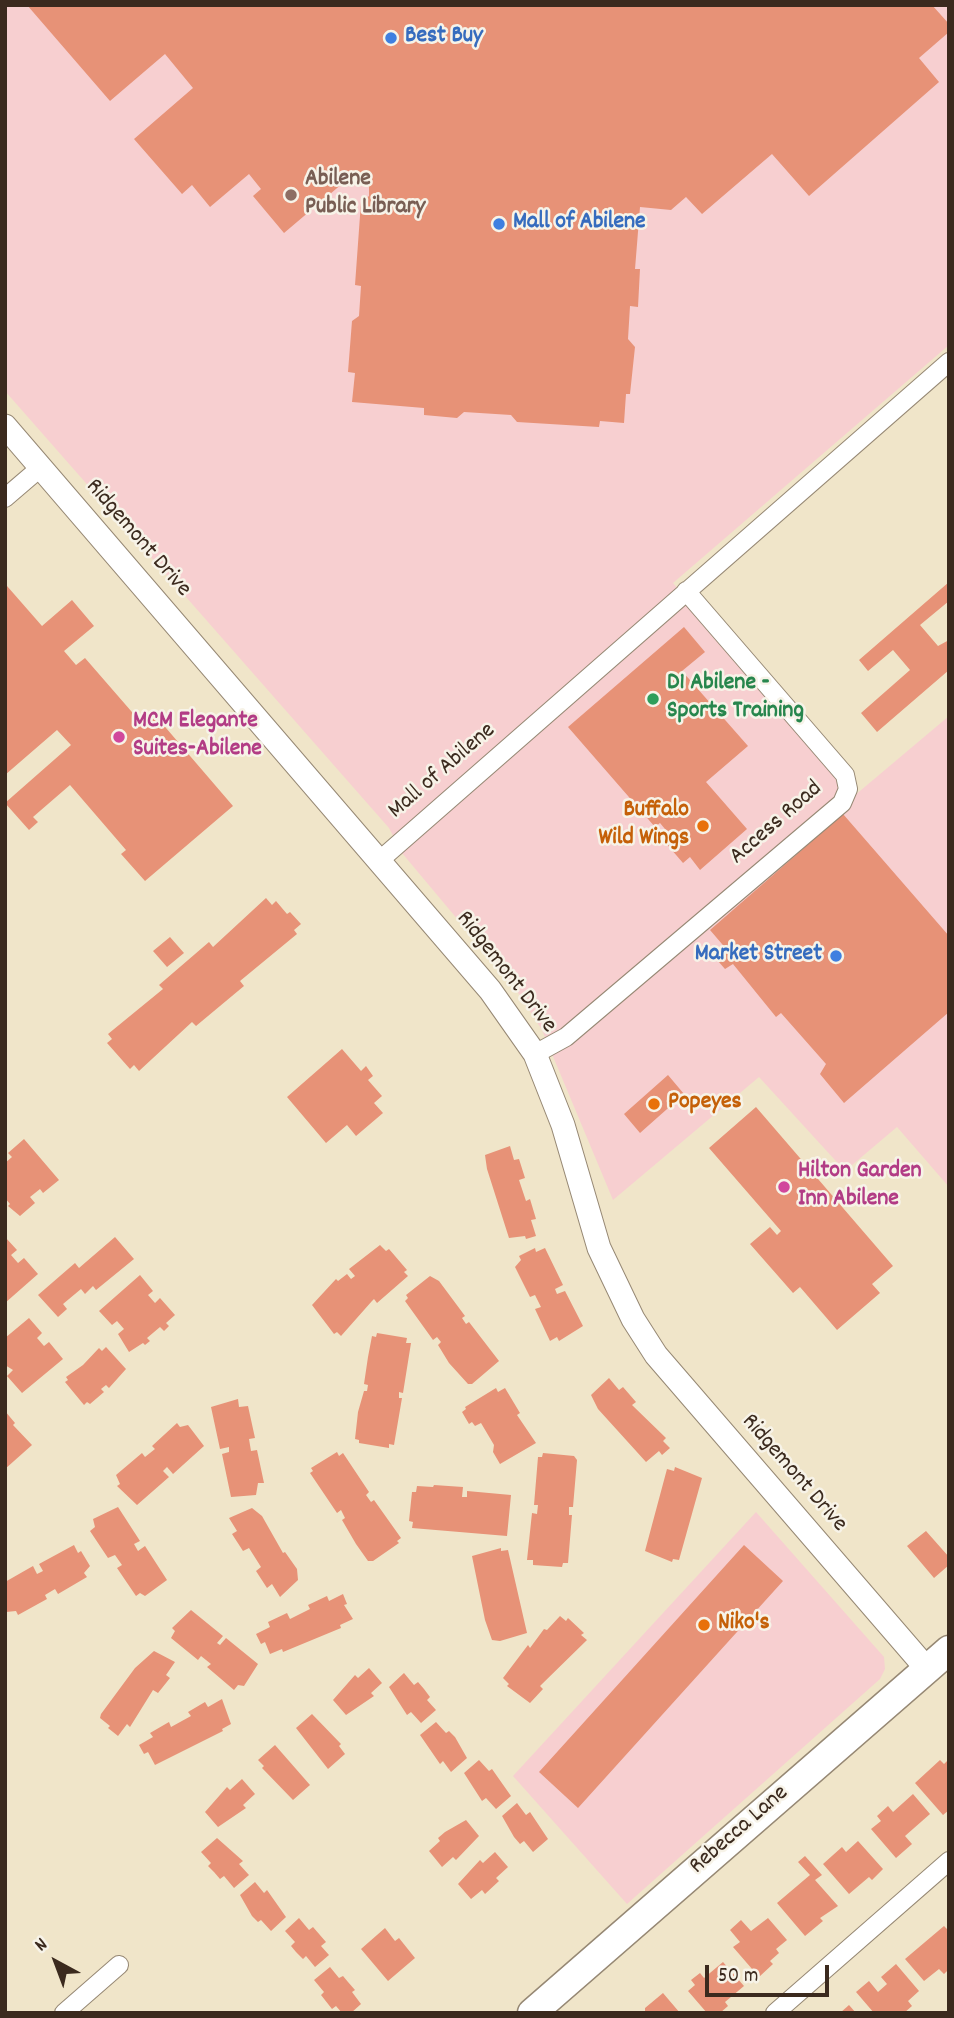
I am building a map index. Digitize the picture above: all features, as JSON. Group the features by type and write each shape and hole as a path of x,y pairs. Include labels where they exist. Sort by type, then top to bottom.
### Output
{"main road":[{"name":"Rebecca Lane","path":"532,2013 949,1650"}],"street":[{"name":"Mall of Abilene","path":"380,860 949,362"},
{"name":"Ridgemont Drive","path":"5,426 490,990 535,1054 563,1125 599,1248 633,1319 656,1355 927,1669"},
{"path":"5,498 40,468"},
{"name":"Access Road","path":"535,1054 566,1037 842,803 848,789 845,775 686,591"},
{"path":"775,2013 949,1861"},
{"path":"64,2013 120,1965"}],"shaded area":[{"path":"5,5 949,5 949,345 673,583 854,796 949,716 949,1187 897,1127 845,1171 759,1077 613,1200 542,1030 515,988 402,853 389,828 5,391"},
{"path":"756,1512 884,1657 885,1669 880,1679 627,1904 513,1776"}],"building":[{"name":"Mall of Abilene","path":"27,5 932,5 949,24 949,32 919,58 939,82 809,196 772,154 702,214 686,197 671,210 640,207 635,269 640,269 638,307 630,306 628,339 635,347 630,394 626,394 624,423 600,421 599,427 517,422 511,415 464,412 457,418 424,415 424,408 352,402 355,373 348,372 352,321 359,316 361,286 355,285 361,202 369,196 369,187 356,172 284,233 253,196 261,189 249,174 210,207 192,185 182,194 134,139 193,88 165,54 110,101"},
{"path":"949,582 949,601 920,625 938,646 949,640 949,670 877,732 861,713 910,670 893,650 868,671 859,660"},
{"name":"MCM Elegante Suites-Abilene","path":"7,586 42,626 72,600 94,626 64,651 76,665 85,658 138,719 142,715 147,720 154,714 233,806 145,881 121,854 126,850 70,785 33,817 38,822 29,830 5,803 71,745 57,730 5,775"},
{"name":"D1 Abilene - Sports Training","path":"684,627 705,652 682,671 748,746 706,782 747,829 700,870 690,857 683,863 664,841 670,835 660,823 655,827 568,727"},
{"name":"Market Street","path":"843,814 949,936 949,1012 844,1103 820,1074 826,1064 781,1013 776,1017 733,964 725,969 718,961 728,951 710,930"},
{"path":"266,898 272,905 276,901 287,914 290,912 301,924 294,930 297,934 240,981 244,986 196,1026 192,1022 139,1071 134,1065 130,1069 107,1043 112,1039 108,1034 163,989 159,985 209,942 213,947"},
{"path":"170,937 184,953 167,967 153,951"},
{"path":"342,1049 361,1071 366,1066 373,1076 368,1080 382,1096 374,1103 383,1113 356,1136 347,1125 326,1143 287,1097"},
{"name":"Popeyes","path":"668,1075 684,1094 640,1133 624,1114"},
{"name":"Hilton Garden Inn Abilene","path":"756,1107 893,1266 872,1284 880,1293 837,1330 800,1287 793,1293 750,1244 770,1227 777,1235 781,1231 709,1148"},
{"path":"24,1139 59,1180 43,1193 40,1189 30,1197 35,1203 20,1216 8,1206 10,1204 5,1198 5,1163 12,1157 8,1153"},
{"path":"510,1146 514,1160 519,1159 525,1178 519,1180 526,1201 530,1199 536,1219 531,1220 536,1236 526,1239 525,1236 509,1238 487,1169 485,1155"},
{"path":"5,1237 17,1250 11,1255 18,1263 24,1258 38,1274 5,1303"},
{"path":"115,1237 134,1259 96,1290 93,1286 85,1294 81,1289 63,1304 67,1309 58,1317 38,1295 75,1263 79,1268"},
{"path":"380,1245 386,1251 389,1249 407,1270 404,1272 408,1276 377,1303 374,1299 341,1336 337,1332 334,1334 312,1305 336,1279 338,1281 347,1274 351,1279 355,1276 349,1269"},
{"path":"535,1248 536,1252 545,1248 563,1285 555,1289 557,1294 565,1291 583,1326 559,1341 557,1337 550,1341 535,1309 541,1307 535,1295 530,1297 515,1267 521,1260 519,1256"},
{"path":"140,1275 153,1291 148,1295 155,1303 160,1298 175,1315 166,1323 169,1326 164,1331 160,1327 147,1338 150,1341 129,1352 118,1334 124,1329 117,1321 112,1325 99,1311"},
{"path":"430,1276 439,1281 465,1316 462,1318 466,1324 469,1322 499,1361 472,1384 468,1384 449,1363 438,1345 441,1342 437,1337 433,1340 405,1301 408,1298 406,1295"},
{"path":"29,1318 42,1333 37,1338 44,1346 49,1342 63,1359 22,1393 7,1376 13,1370 5,1365 5,1338"},
{"path":"377,1333 407,1338 406,1343 411,1343 403,1393 399,1392 399,1398 402,1398 394,1445 389,1444 389,1448 359,1443 359,1440 355,1439 358,1412 368,1385 364,1384 372,1336 376,1337"},
{"path":"106,1347 126,1369 109,1388 106,1385 101,1389 104,1392 90,1404 87,1402 84,1405 65,1382 68,1380 66,1377 83,1365 99,1348 102,1351"},
{"path":"609,1378 619,1390 623,1387 636,1402 632,1405 666,1438 663,1441 670,1448 662,1455 659,1451 646,1462 598,1409 591,1395"},
{"path":"496,1388 498,1392 505,1388 520,1413 517,1415 536,1443 500,1464 493,1452 494,1445 481,1423 475,1426 472,1422 469,1424 462,1412 465,1407"},
{"path":"238,1399 239,1407 248,1406 255,1438 249,1439 251,1451 257,1450 264,1483 258,1483 256,1495 231,1497 222,1454 229,1452 229,1447 220,1449 211,1407"},
{"path":"5,1411 15,1423 13,1425 32,1445 5,1469"},
{"path":"177,1423 180,1427 188,1425 204,1446 173,1474 167,1467 163,1471 169,1477 137,1505 117,1486 120,1484 116,1475 142,1453 145,1457 155,1449 152,1446"},
{"path":"337,1452 339,1456 343,1453 369,1492 366,1495 371,1502 374,1500 401,1538 397,1541 399,1543 373,1561 368,1561 342,1520 345,1518 341,1510 337,1513 310,1473 313,1471 311,1468"},
{"path":"543,1453 574,1456 577,1460 573,1507 569,1507 569,1515 572,1515 568,1563 563,1563 562,1567 533,1565 533,1560 527,1560 532,1513 537,1514 538,1505 534,1505 538,1457 542,1457"},
{"path":"675,1467 702,1478 679,1560 673,1559 672,1562 645,1551 667,1469 674,1471"},
{"path":"417,1486 463,1487 462,1497 467,1497 467,1491 511,1495 507,1536 412,1528 413,1522 409,1521 412,1492 416,1492"},
{"path":"118,1507 140,1541 134,1544 138,1551 145,1546 167,1580 145,1596 140,1593 136,1596 117,1568 122,1565 115,1555 108,1558 90,1531 95,1527 93,1519"},
{"path":"252,1508 262,1516 283,1553 285,1552 297,1569 298,1580 280,1597 272,1584 267,1588 256,1571 261,1567 249,1548 243,1551 232,1534 237,1531 229,1518"},
{"path":"926,1531 949,1557 949,1565 934,1578 907,1546"},
{"path":"74,1545 90,1566 84,1573 87,1577 58,1594 55,1589 45,1595 47,1599 18,1615 16,1611 6,1612 5,1582 33,1566 37,1574 43,1571 39,1564"},
{"path":"744,1545 783,1581 578,1808 539,1772"},
{"path":"501,1548 501,1551 508,1550 527,1633 500,1641 492,1640 485,1620 472,1556"},
{"path":"343,1594 347,1604 344,1605 353,1619 340,1625 341,1628 283,1652 282,1649 270,1654 265,1642 261,1644 256,1634 270,1627 268,1622 287,1613 290,1619 310,1609 308,1605 327,1596 329,1601"},
{"path":"191,1610 223,1636 217,1643 220,1645 226,1638 258,1664 244,1686 238,1685 234,1690 207,1667 211,1664 201,1656 198,1660 171,1638 175,1631 172,1628"},
{"path":"560,1616 566,1621 568,1618 584,1633 581,1635 587,1640 540,1686 543,1689 530,1703 507,1686 509,1684 503,1678 528,1645 530,1648 544,1629 547,1630"},
{"path":"154,1651 175,1662 166,1675 170,1678 158,1693 153,1690 130,1727 127,1724 118,1736 100,1718 101,1714 135,1668"},
{"path":"369,1668 382,1683 371,1693 374,1696 346,1715 333,1700 355,1675 358,1678"},
{"path":"404,1673 414,1685 418,1682 430,1697 427,1700 436,1710 421,1723 411,1712 407,1715 389,1687"},
{"path":"222,1699 231,1724 222,1729 223,1731 155,1765 148,1752 144,1754 139,1745 153,1737 150,1733 169,1722 171,1727 191,1716 188,1712 205,1702 208,1707"},
{"path":"312,1714 341,1744 339,1746 345,1754 328,1769 296,1728"},
{"path":"436,1722 446,1733 449,1731 455,1737 467,1758 451,1772 443,1761 440,1764 420,1735"},
{"path":"275,1745 310,1785 293,1800 262,1768 264,1766 258,1760"},
{"path":"949,1759 949,1810 943,1815 915,1783 940,1760 944,1764"},
{"path":"479,1760 489,1771 492,1769 511,1796 496,1809 486,1798 482,1801 464,1773"},
{"path":"242,1779 255,1794 243,1805 246,1808 218,1827 205,1812 227,1787 230,1790"},
{"path":"913,1794 930,1814 905,1836 912,1844 896,1858 871,1829 881,1821 877,1816 888,1806 893,1812"},
{"path":"517,1803 526,1815 530,1812 548,1839 533,1852 524,1841 520,1844 502,1816"},
{"path":"466,1820 479,1836 456,1860 453,1857 442,1867 429,1851 445,1832"},
{"path":"217,1838 243,1861 239,1864 249,1875 234,1888 224,1876 220,1879 208,1866 211,1863 201,1852"},
{"path":"858,1841 883,1869 872,1880 869,1877 849,1894 823,1864 842,1847 846,1852"},
{"path":"495,1852 508,1867 496,1878 499,1881 485,1894 482,1890 471,1899 458,1884 480,1860 483,1863"},
{"path":"805,1856 822,1875 815,1880 838,1906 820,1918 823,1921 805,1936 777,1903 810,1875 798,1862"},
{"path":"255,1882 264,1893 267,1890 286,1917 271,1931 261,1920 258,1922 252,1916 240,1895"},
{"path":"299,1918 309,1930 313,1927 326,1942 321,1946 329,1955 315,1967 306,1956 303,1959 291,1946 295,1942 285,1931"},
{"path":"768,1918 787,1940 776,1949 779,1953 770,1961 773,1964 759,1977 733,1947 740,1942 730,1930 741,1920 751,1931"},
{"path":"944,1926 949,1931 949,1969 944,1974 939,1969 924,1981 905,1959"},
{"path":"385,1928 395,1941 399,1938 415,1958 388,1981 361,1949"},
{"path":"723,1962 744,1986 725,2002 728,2006 720,2013 707,2013 688,1991 695,1985 691,1980 700,1973 704,1978"},
{"path":"896,1964 919,1991 908,2001 912,2006 904,2013 874,2013 856,1992 869,1981 878,1992 887,1984 881,1977"},
{"path":"330,1967 339,1978 343,1976 355,1990 352,1992 361,2004 351,2013 342,2013 336,2006 332,2009 321,1995 324,1992 314,1980"},
{"path":"663,1993 680,2013 645,2013 645,2008"},
{"path":"849,2005 856,2013 840,2013"}],"place":[{"name":"Best Buy","path":"391,38"},
{"name":"Abilene Public Library","path":"291,195"},
{"name":"Mall of Abilene","path":"499,224"},
{"name":"D1 Abilene - Sports Training","path":"653,699"},
{"name":"MCM Elegante Suites-Abilene","path":"119,737"},
{"name":"Buffalo Wild Wings","path":"703,826"},
{"name":"Market Street","path":"836,956"},
{"name":"Popeyes","path":"654,1104"},
{"name":"Hilton Garden Inn Abilene","path":"784,1187"},
{"name":"Niko's","path":"704,1625"}]}
